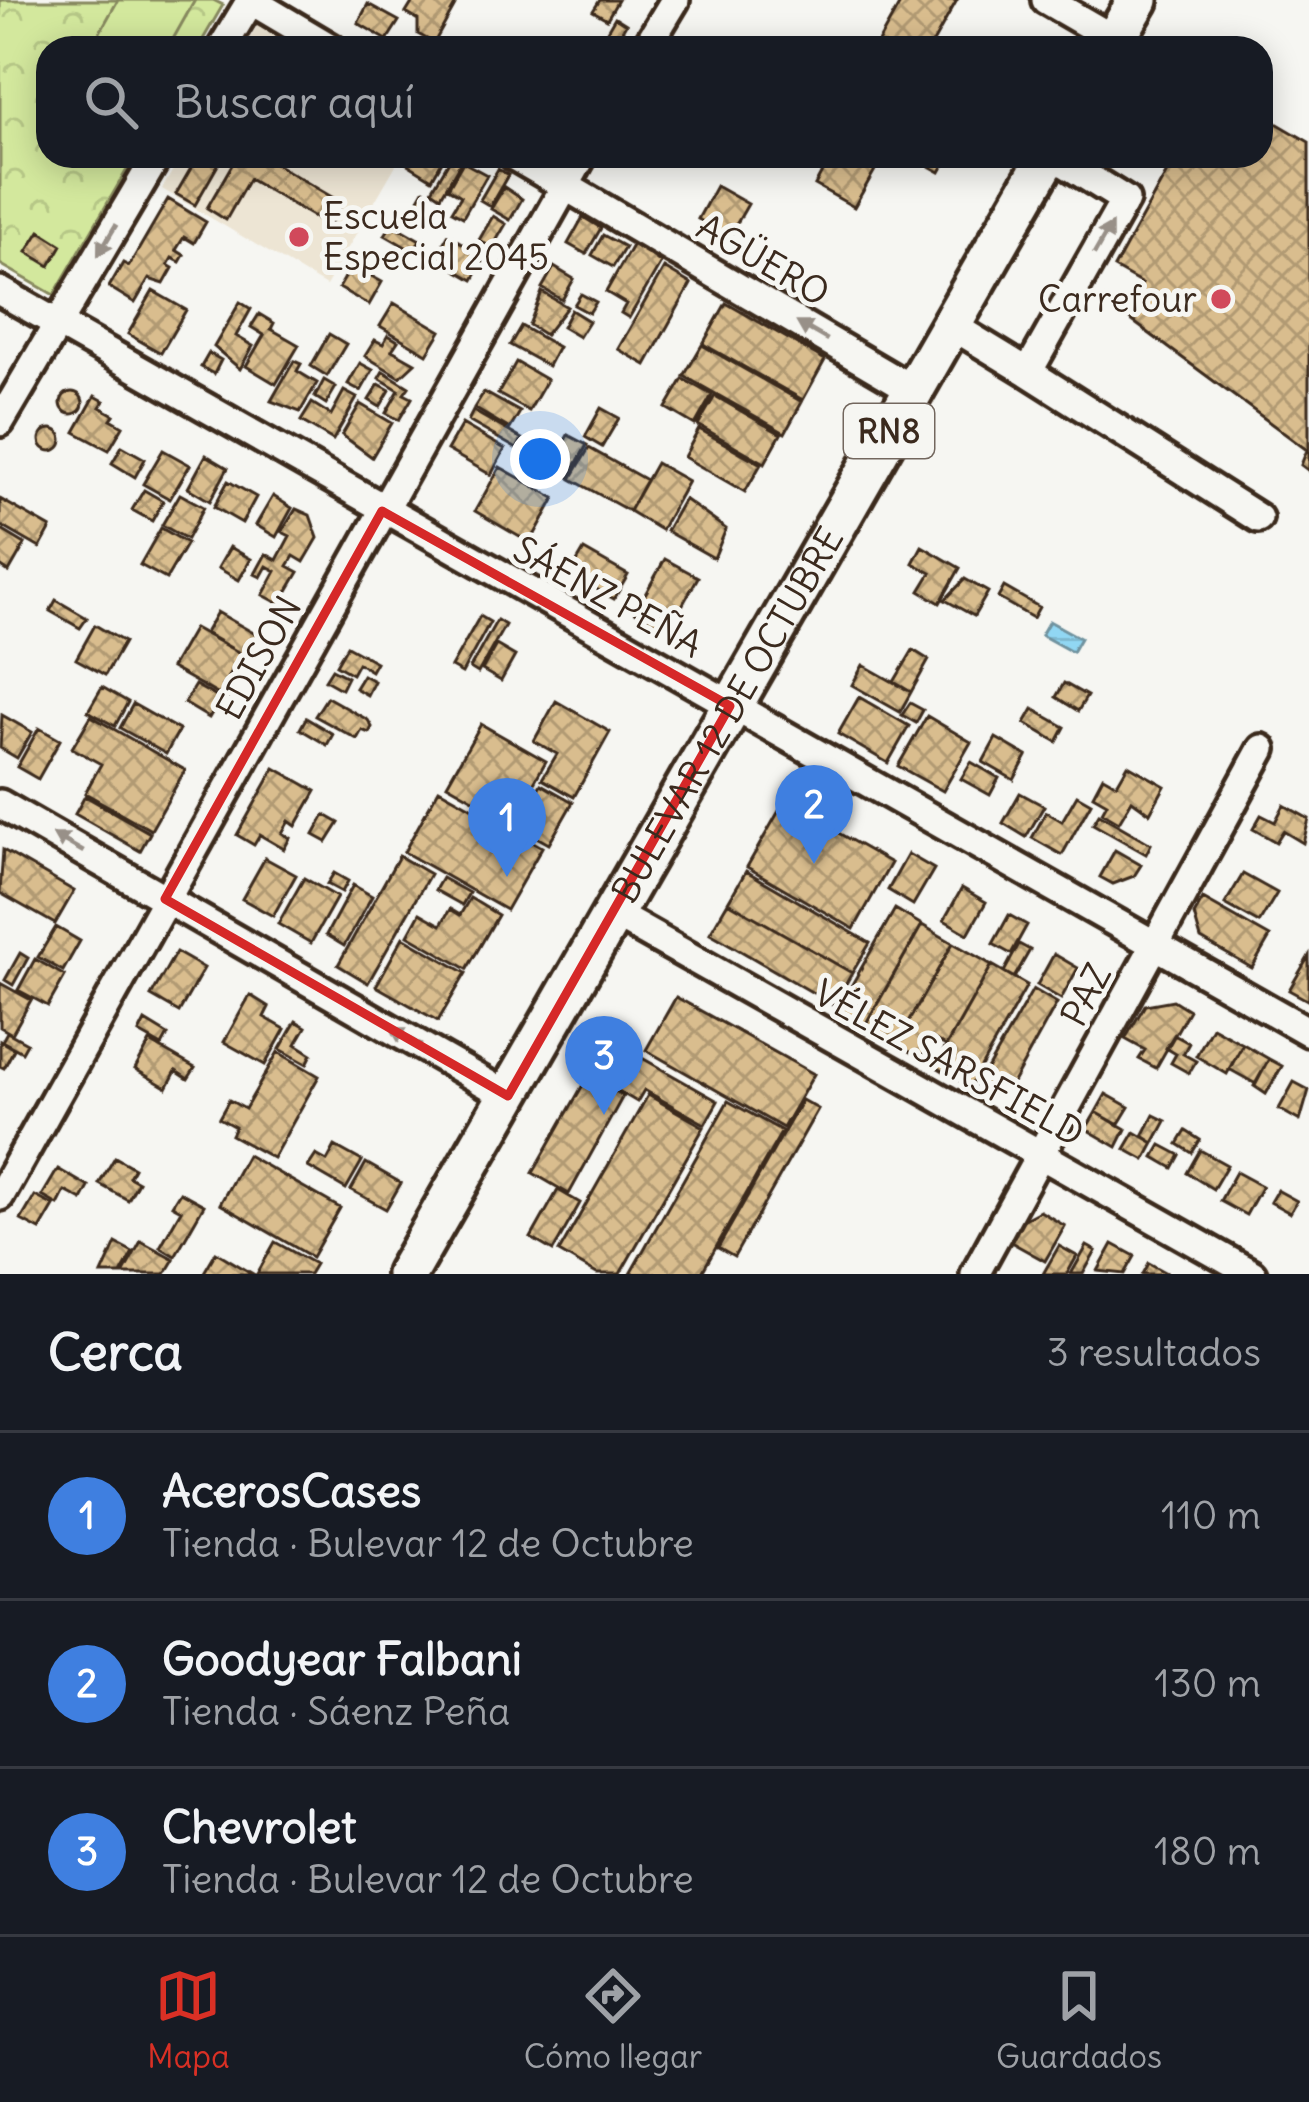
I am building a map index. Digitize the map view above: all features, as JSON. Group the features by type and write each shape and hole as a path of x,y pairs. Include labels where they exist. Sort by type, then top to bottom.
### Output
{"highway":[{"path":"1118,36 1138,0"},
{"name":"BULEVAR 12 DE OCTUBRE","path":"416,1270 611,913 1044,168"}],"street":[{"path":"229,36 250,0 311,36"},
{"path":"653,36 675,0"},
{"path":"1046,0 1101,36"},
{"path":"0,422 150,168"},
{"name":"AGÜERO","path":"535,168 913,390"},
{"name":"EDISON","path":"0,1196 575,168"},
{"path":"1028,372 1125,200 1071,168"},
{"name":"SÁENZ PEÑA","path":"0,291 1309,1032"},
{"path":"950,325 1258,518"},
{"name":"PAZ","path":"975,1274 1262,749"},
{"path":"0,804 508,1096"},
{"name":"VÉLEZ SARSFIELD","path":"611,913 1252,1274"}],"highlighted area":[{"path":"382,511 730,706 508,1096 165,899"}],"shaded area":[{"path":"262,17 294,36 251,36"},
{"name":"Escuela Especial 2045","path":"174,168 394,168 326,286 162,189"}],"green space":[{"path":"0,0 213,0 223,5 205,36 36,36 36,168 128,168 54,295 0,264"},
{"path":"118,0 195,0 175,36 98,36"}],"water":[{"path":"1049,621 1080,638 1072,652 1041,635"}],"building":[{"path":"414,0 458,0 438,36 418,34 418,20 406,13"},
{"path":"600,0 618,0 607,19 593,11"},
{"path":"902,0 957,0 937,36 882,36"},
{"path":"368,4 399,21 390,36 358,23"},
{"path":"615,17 626,24 619,36 604,36"},
{"name":"Carrefour","path":"1273,121 1309,142 1309,471 1301,465 1307,450 1123,314 1142,284 1114,268 1169,168 1273,168"},
{"path":"191,168 216,168 195,205 176,194"},
{"path":"230,168 282,168 342,203 329,226 249,179 226,220 207,208"},
{"path":"414,168 438,168 432,179"},
{"path":"445,168 457,168 441,196 432,190"},
{"path":"460,168 487,175 463,217 452,211 461,196 448,188"},
{"path":"824,168 876,168 854,207 815,185"},
{"path":"498,169 508,175 490,206 480,200"},
{"path":"716,186 748,204 729,237 698,219"},
{"path":"504,187 522,199 510,220 491,209"},
{"path":"424,190 429,193 418,212 413,209"},
{"path":"168,199 206,222 194,243 184,237 176,250 184,255 180,262 172,258 168,265 173,268 164,284 149,279 135,303 109,287 123,263 129,266"},
{"path":"493,216 506,224 492,248 479,240"},
{"path":"583,217 601,228 586,254 568,244"},
{"path":"392,224 420,240 413,251 385,235"},
{"path":"40,231 62,245 50,266 27,252"},
{"path":"448,235 486,257 473,280 435,258"},
{"path":"603,235 625,247 613,267 592,255"},
{"path":"634,242 661,263 629,318 621,313 626,304 606,292"},
{"path":"352,265 382,282 369,305 339,288"},
{"path":"554,267 574,279 562,300 542,288"},
{"path":"664,268 691,284 646,365 618,349"},
{"path":"153,291 186,310 161,353 128,334"},
{"path":"542,292 567,307 545,335 529,325"},
{"path":"581,294 596,302 589,313 574,305"},
{"path":"240,302 251,309 236,336 253,346 240,369 214,347"},
{"path":"394,303 441,331 427,354 380,326"},
{"path":"726,303 825,360 803,400 703,344"},
{"path":"571,310 589,321 579,337 562,327"},
{"path":"259,314 274,323 271,329 299,345 276,384 246,366 264,335 251,327"},
{"path":"521,326 558,347 548,366 510,345"},
{"path":"329,334 346,344 327,376 311,366"},
{"path":"388,335 398,341 392,350 415,363 400,377 365,356 375,340 383,344"},
{"path":"702,345 802,402 785,433 684,376"},
{"path":"209,353 221,360 214,374 201,367"},
{"path":"294,361 301,364 297,371 317,383 300,412 271,401"},
{"path":"516,362 547,380 529,411 498,394"},
{"path":"360,363 373,370 361,391 348,384"},
{"path":"383,371 409,387 404,394 412,398 399,420 386,413 399,390 379,378"},
{"path":"683,379 712,395 695,425 666,408"},
{"path":"324,380 336,387 326,404 315,397"},
{"path":"379,384 390,390 380,407 369,400"},
{"path":"344,391 357,398 333,440 301,421 312,403 331,415"},
{"path":"72,392 83,403 72,414 61,403"},
{"path":"484,392 520,412 510,429 474,408"},
{"path":"95,396 104,401 100,407 114,415 111,419 123,426 109,450 75,432"},
{"path":"715,396 781,434 765,463 698,425"},
{"path":"360,404 392,423 372,457 342,435"},
{"path":"601,408 619,418 602,447 585,437"},
{"path":"473,411 522,439 517,449 468,421"},
{"path":"462,424 505,449 491,475 447,450"},
{"path":"51,429 62,440 51,451 40,440"},
{"path":"699,429 761,464 745,492 684,457"},
{"path":"568,435 587,445 569,477 550,467"},
{"path":"122,446 145,459 135,477 112,463"},
{"path":"589,448 646,480 629,511 571,479"},
{"path":"163,450 190,465 170,499 143,484"},
{"path":"206,455 228,468 210,501 188,488"},
{"path":"656,463 688,481 661,530 629,511"},
{"path":"500,467 555,498 530,543 475,511"},
{"path":"228,481 256,497 242,523 214,507"},
{"path":"144,490 163,501 152,521 132,510"},
{"path":"180,494 204,507 187,539 162,525"},
{"path":"273,496 292,508 276,537 256,525"},
{"path":"0,499 51,528 40,548 0,525"},
{"path":"684,499 726,529 714,558 666,531"},
{"path":"296,509 310,515 318,538 304,562 294,556 288,566 299,572 280,604 263,595 276,571 267,566 261,577 255,574 266,554 277,560 290,536 282,532"},
{"path":"161,528 187,543 166,579 140,565"},
{"path":"0,529 25,544 9,572 0,566"},
{"path":"922,546 960,568 940,603 920,591 931,573 913,563"},
{"path":"230,547 251,559 239,580 218,568"},
{"path":"584,550 628,575 614,599 570,574"},
{"path":"665,559 698,577 668,631 635,612"},
{"path":"965,579 988,592 974,616 945,600"},
{"path":"1004,587 1039,607 1033,618 998,598"},
{"path":"56,600 87,618 80,628 50,611"},
{"path":"217,612 257,635 245,656 205,633"},
{"path":"480,616 490,622 462,673 451,667"},
{"path":"497,620 505,625 478,673 470,668"},
{"path":"95,625 124,642 105,675 76,659"},
{"path":"194,628 241,654 223,686 233,692 228,700 171,668"},
{"path":"496,645 515,656 501,681 482,670"},
{"path":"347,646 376,662 371,671 358,663 352,674 336,665"},
{"path":"913,650 929,660 911,692 894,682"},
{"path":"863,665 911,692 900,712 852,685"},
{"path":"332,669 347,677 341,689 325,680"},
{"path":"363,675 374,681 367,695 355,688"},
{"path":"1064,683 1087,696 1078,711 1056,697"},
{"path":"195,685 220,699 209,718 184,703"},
{"path":"102,687 128,702 115,726 88,711"},
{"path":"327,697 368,720 369,733 362,730 357,739 315,716"},
{"path":"859,697 909,726 888,763 838,734"},
{"path":"556,701 610,732 574,797 542,779 557,754 534,741"},
{"path":"910,703 923,710 916,723 902,715"},
{"path":"133,704 179,730 166,754 120,728"},
{"path":"1033,709 1065,727 1057,742 1025,723"},
{"path":"2,715 32,732 17,758 0,748"},
{"path":"91,716 185,770 151,830 85,793 101,764 72,748"},
{"path":"927,716 971,742 943,791 898,766"},
{"path":"306,718 333,734 327,745 300,729"},
{"path":"481,724 546,761 512,821 447,784"},
{"path":"39,728 60,740 38,779 17,767"},
{"path":"996,738 1027,756 1014,780 983,762"},
{"path":"971,762 999,778 990,795 961,779"},
{"path":"1128,765 1165,786 1150,813 1132,800 1119,822 1102,812 1107,803 1093,795 1103,776 1117,784"},
{"path":"275,768 316,791 296,826 289,821 282,833 290,838 284,849 260,835 254,845 237,835"},
{"path":"541,784 573,802 549,844 517,826"},
{"path":"439,789 542,847 506,910 404,852"},
{"path":"1020,793 1044,806 1026,837 1003,823"},
{"path":"1077,795 1091,803 1062,855 1032,838 1046,812 1062,821"},
{"path":"85,796 150,833 140,851 75,814"},
{"path":"784,802 891,863 854,929 747,867"},
{"path":"1284,805 1309,819 1303,843 1283,831 1276,842 1253,829 1261,815 1275,822"},
{"path":"1099,814 1151,844 1146,854 1093,824"},
{"path":"325,815 339,823 327,842 314,835"},
{"path":"3,850 74,891 55,924 0,893"},
{"path":"1115,850 1141,865 1134,876 1113,884 1100,877"},
{"path":"908,854 934,869 913,905 888,890"},
{"path":"399,856 430,874 368,983 338,965"},
{"path":"265,858 296,875 273,916 242,899"},
{"path":"746,871 870,943 852,973 728,902"},
{"path":"334,873 348,881 342,892 327,884"},
{"path":"1243,874 1277,893 1259,923 1225,904"},
{"path":"304,878 337,897 311,943 278,924"},
{"path":"442,878 469,893 462,905 435,890"},
{"path":"353,885 372,896 344,946 326,935"},
{"path":"962,888 986,902 968,934 944,920"},
{"path":"470,898 498,915 467,969 408,935 420,913 441,925 450,909 460,915"},
{"path":"1203,899 1270,937 1252,968 1201,939 1194,915"},
{"path":"728,902 852,973 834,1005 710,933"},
{"path":"895,909 922,925 865,1025 838,1009"},
{"path":"1009,915 1027,925 1011,954 993,944"},
{"path":"922,925 953,943 896,1044 865,1026"},
{"path":"56,927 80,941 63,971 38,957"},
{"path":"403,937 466,973 438,1021 376,986"},
{"path":"953,943 992,965 946,1046 932,1038 921,1058 896,1044"},
{"path":"1019,944 1030,950 1014,978 1004,972"},
{"path":"176,952 204,968 179,1012 151,996"},
{"path":"20,953 28,958 13,985 5,980"},
{"path":"1054,954 1078,968 1061,999 1037,985"},
{"path":"1309,956 1309,1001 1289,990"},
{"path":"35,959 65,976 48,1006 18,990"},
{"path":"992,965 1027,985 970,1087 935,1066"},
{"path":"0,983 31,1000 12,1034 0,1027"},
{"path":"1033,989 1057,1003 1011,1086 991,1095 977,1087"},
{"path":"250,995 269,1007 264,1017 285,1029 265,1065 224,1042"},
{"path":"676,997 814,1074 783,1128 646,1050"},
{"path":"1173,1000 1189,1010 1156,1068 1139,1059 1145,1050 1125,1039 1145,1005"},
{"path":"145,1021 168,1035 162,1046 139,1033"},
{"path":"296,1021 306,1027 296,1044 312,1054 307,1064 280,1049"},
{"path":"1212,1027 1243,1044 1227,1074 1196,1056"},
{"path":"7,1032 27,1043 22,1052 2,1041"},
{"path":"1174,1035 1189,1043 1183,1054 1196,1061 1189,1073 1171,1063 1176,1054 1166,1048"},
{"path":"0,1041 14,1049 4,1068 0,1066"},
{"path":"150,1042 195,1068 188,1079 176,1071 167,1088 135,1069"},
{"path":"1243,1044 1269,1059 1256,1084 1229,1069"},
{"path":"278,1052 319,1076 273,1158 231,1135 235,1127 219,1118 229,1100 245,1109"},
{"path":"635,1054 718,1101 705,1124 644,1090 637,1102 615,1089"},
{"path":"1269,1059 1282,1066 1266,1094 1254,1086"},
{"path":"588,1076 623,1096 569,1194 533,1173"},
{"path":"1294,1082 1309,1090 1300,1121 1279,1109"},
{"path":"1106,1094 1129,1107 1118,1125 1096,1112"},
{"path":"648,1095 704,1127 620,1274 597,1274 559,1252"},
{"path":"802,1100 818,1109 734,1257 718,1248"},
{"path":"728,1101 782,1131 701,1274 630,1274"},
{"path":"1096,1112 1126,1129 1117,1147 1086,1129"},
{"path":"1154,1115 1166,1121 1154,1143 1143,1136"},
{"path":"1186,1131 1200,1140 1192,1153 1178,1144"},
{"path":"1135,1132 1154,1143 1145,1160 1125,1149"},
{"path":"1161,1145 1180,1155 1173,1168 1154,1157"},
{"path":"335,1146 362,1161 346,1189 308,1167 316,1155 327,1161"},
{"path":"1200,1150 1227,1165 1213,1189 1187,1173"},
{"path":"247,1155 340,1208 312,1257 220,1204"},
{"path":"115,1157 134,1168 129,1177 138,1182 128,1200 99,1184"},
{"path":"366,1163 401,1183 386,1209 351,1190"},
{"path":"58,1169 89,1187 82,1200 65,1191 58,1205 42,1196"},
{"path":"1236,1172 1262,1186 1246,1215 1220,1201"},
{"path":"558,1190 580,1203 553,1251 531,1238"},
{"path":"1277,1190 1297,1201 1290,1213 1270,1202"},
{"path":"180,1192 204,1205 175,1256 160,1247 181,1210 172,1205"},
{"path":"35,1196 54,1206 40,1230 21,1220"},
{"path":"1040,1211 1065,1226 1045,1261 1009,1241 1021,1221"},
{"path":"141,1241 174,1259 165,1274 123,1274"},
{"path":"275,1242 315,1264 309,1274 257,1274"},
{"path":"116,1243 133,1252 121,1274 102,1274"},
{"path":"1113,1244 1135,1256 1125,1274 1098,1271"},
{"path":"1059,1246 1077,1256 1067,1274 1043,1274"},
{"path":"1087,1246 1096,1251 1083,1274 1071,1274"},
{"path":"216,1252 253,1274 203,1274"},
{"path":"1149,1263 1169,1274 1143,1274"}],"place":[{"name":"Escuela Especial 2045","path":"299,237"},
{"name":"Carrefour","path":"1221,299"},
{"name":"Goodyear Falbani","path":"814,864"},
{"name":"AcerosCases","path":"507,877"},
{"name":"Chevrolet","path":"604,1115"}]}
